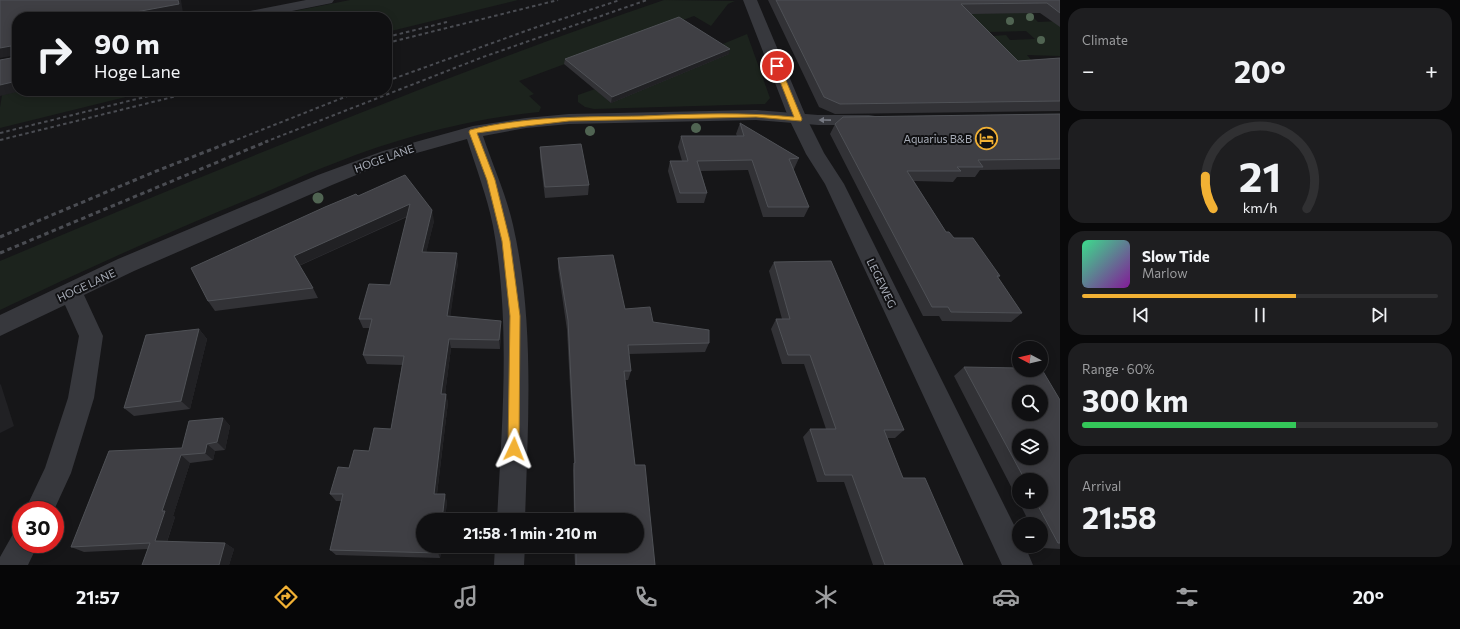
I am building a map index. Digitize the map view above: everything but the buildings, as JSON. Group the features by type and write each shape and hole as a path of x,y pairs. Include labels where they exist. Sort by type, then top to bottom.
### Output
{"street":[{"path":"266,12 327,0"},
{"name":"LEGEWEG","path":"750,0 798,119 815,154 834,184 1018,565"},
{"name":"HOGE LANE","path":"0,326 126,265 325,180 389,155 473,132 526,123 569,119 756,115 827,121 882,120"},
{"path":"473,132 491,180 506,241 515,316 515,421 511,513"},
{"path":"43,501 57,473 81,398 91,336 71,292"},
{"path":"12,565 18,553"},
{"path":"509,565 510,553"}],"shaded area":[{"path":"350,0 518,0 392,31 392,12 290,12"},
{"path":"664,0 735,1 728,4 711,26 694,16 519,81 534,94 529,96 541,107 539,112 461,124 384,145 314,171 222,210 0,310 0,261 215,171 385,103 544,42"},
{"path":"1029,13 1038,22 1060,21 1060,56 1027,55 1032,61 1019,61 919,14","holes":["1026,31 1035,39 1010,40 1006,35 993,36 989,32"]},
{"path":"747,34 770,98 765,104 594,109 585,107 578,102 578,95 595,89 611,103 718,46"},
{"path":"4,84 12,89 12,96 130,96 0,128 0,107"}],"railway":[{"path":"392,42 558,0"},
{"path":"392,79 534,28 620,0"},
{"path":"392,92 483,57 647,0"},
{"path":"392,36 447,22"},
{"path":"0,133 149,96"},
{"path":"0,140 177,96"},
{"path":"231,142 347,96"},
{"path":"265,142 383,96"},
{"path":"0,237 154,172 233,141"},
{"path":"0,253 268,141"}],"place":[{"name":"Aquarius B&B","path":"987,138"}],"route":[{"path":"514,449 515,316 506,241 491,180 473,132 526,123 569,119 756,115 798,119 777,66"}]}
